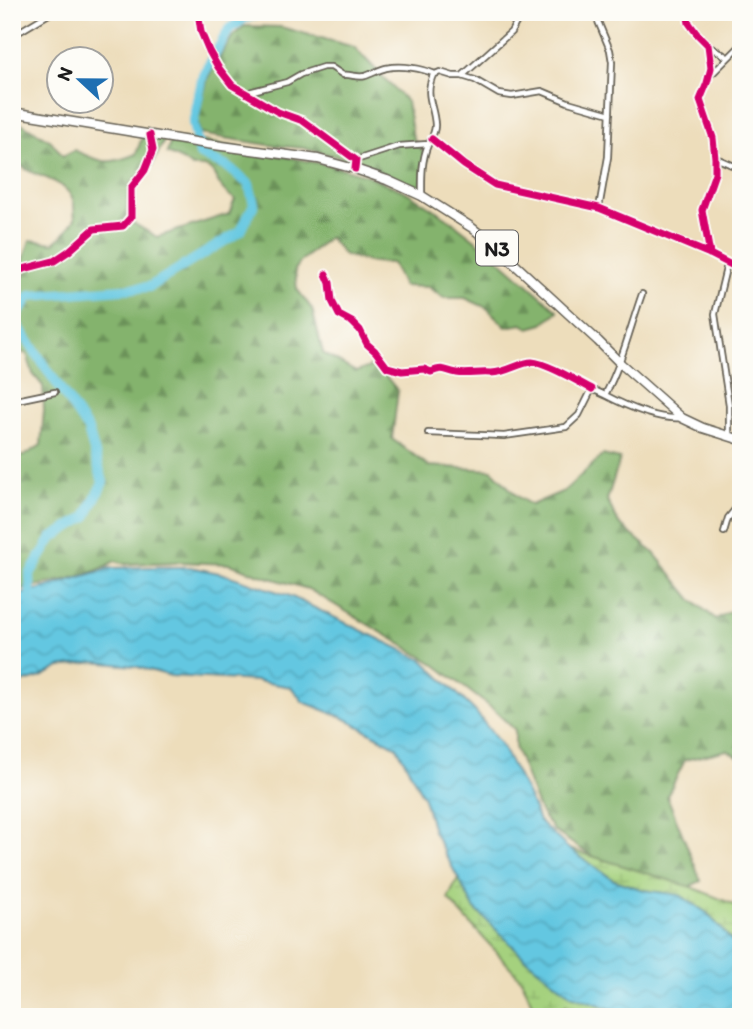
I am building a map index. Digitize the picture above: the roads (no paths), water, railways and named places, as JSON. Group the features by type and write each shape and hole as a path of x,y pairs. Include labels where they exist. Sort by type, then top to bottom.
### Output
{"highway":[{"name":"N3","path":"12,112 356,165 422,196 471,227 682,418 741,440"}],"street":[{"path":"12,36 52,12"},
{"path":"198,12 201,32 218,67 232,85 278,112 303,121 356,165 398,146 430,141 495,185 599,208 710,254 741,270"},
{"path":"461,76 511,32 522,12"},
{"path":"587,12 597,19 612,62 608,157 599,208"},
{"path":"687,12 689,23 697,34 727,57"},
{"path":"708,45 711,68 700,100 713,138 715,158 715,173 702,210 710,254"},
{"path":"708,79 741,45"},
{"path":"245,93 287,82 323,67 331,67 343,75 357,77 390,67 424,69 436,74"},
{"path":"422,196 423,167 435,123 428,93 433,75 440,72 461,76 499,94 512,96 542,91 610,114"},
{"path":"12,272 54,261 94,229 123,226 131,218 131,188 145,170 153,150 150,135"},
{"path":"715,158 741,169"},
{"path":"727,264 715,314 729,405 729,437"},
{"path":"326,274 332,301 339,315 360,330 367,344 387,367 401,371 424,369 431,372 440,368 458,373 491,373 531,362 550,368 625,405 670,419 682,418"},
{"path":"605,395 620,363 642,294"},
{"path":"428,433 504,436 566,427 579,415 592,390"},
{"path":"12,401 55,392"},
{"path":"724,532 729,518 741,502"}],"water":[{"path":"190,567 224,574 290,596 423,660 475,711 501,745 539,821 569,849 614,880 644,890 680,895 707,913 741,951 741,1017 634,1017 571,995 526,959 474,908 433,831 424,798 397,747 344,718 303,702 291,687 257,681 171,676 134,666 94,662 60,667 41,677 12,686 12,597 111,568"}],"waterway":[{"path":"31,603 30,574 52,538 86,517 103,482 88,430 14,320 30,296 149,287 241,231 254,204 249,184 228,167 200,155 193,124 203,75 229,29 245,18 260,14 297,12"}]}
